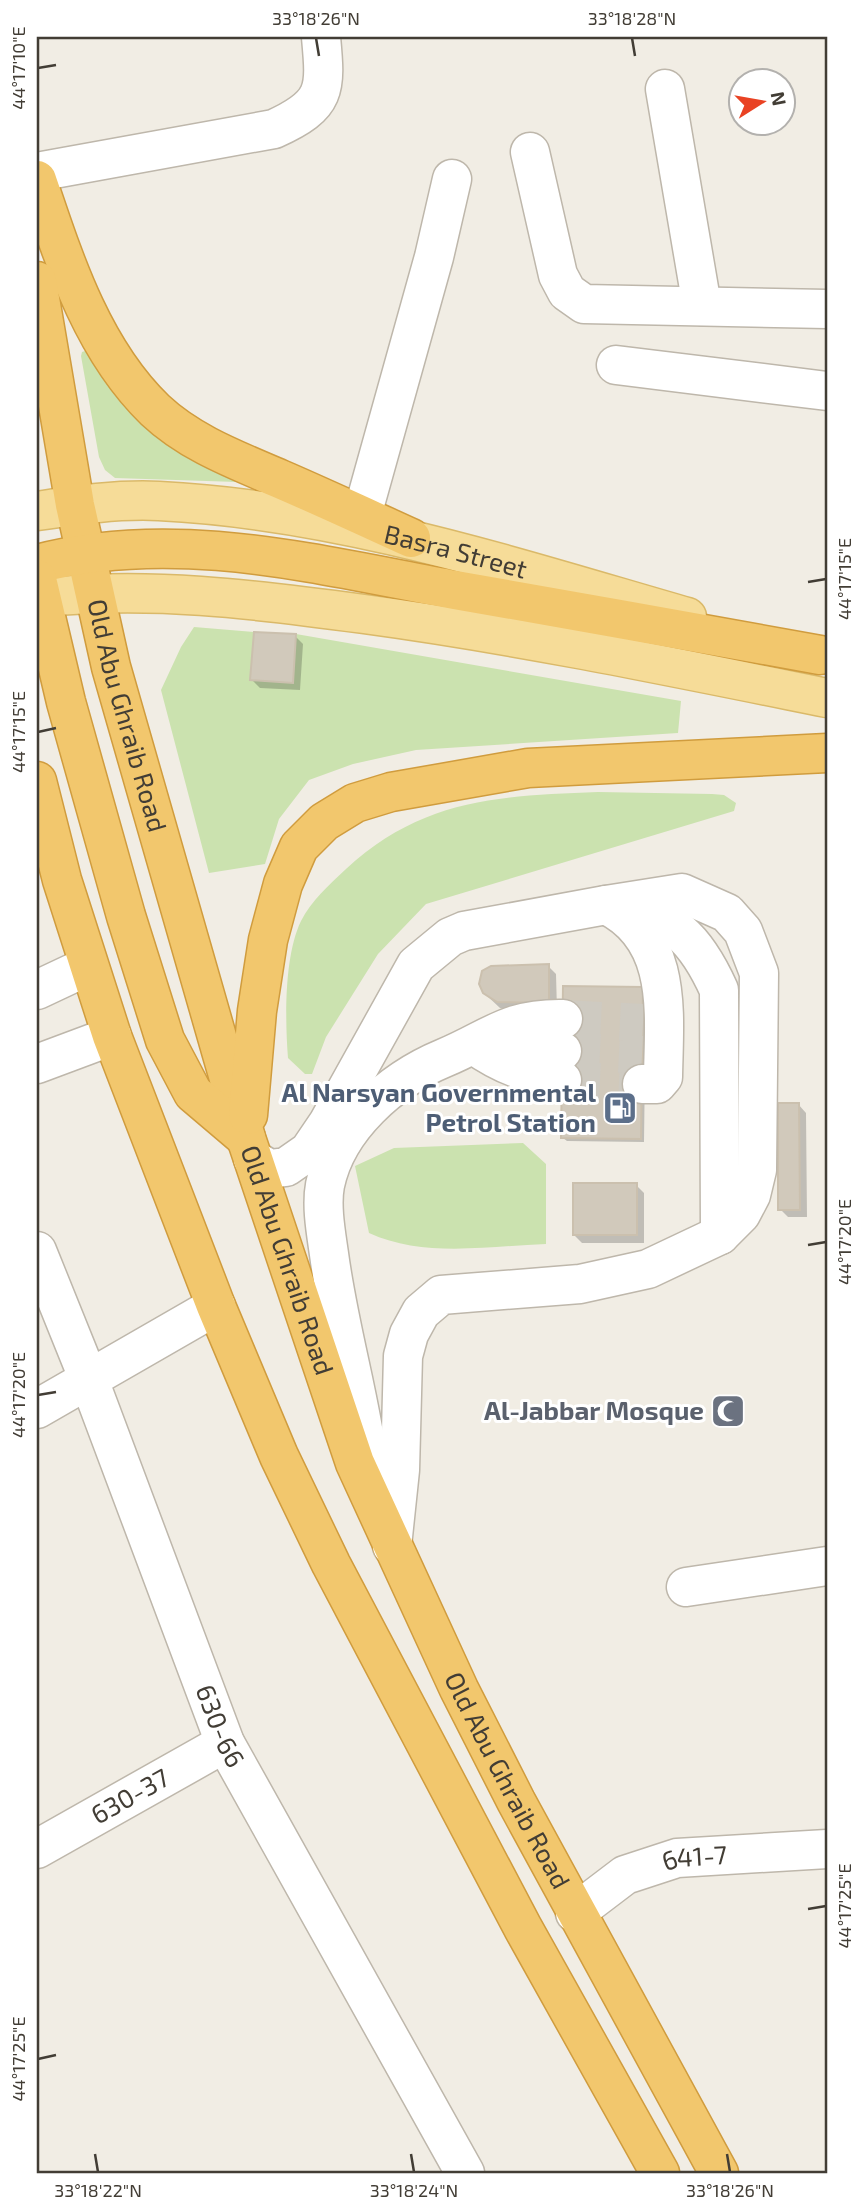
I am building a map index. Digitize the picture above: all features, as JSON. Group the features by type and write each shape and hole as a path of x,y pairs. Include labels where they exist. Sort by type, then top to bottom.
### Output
{"highway":[{"path":"37,180 60,248 97,331 125,377 156,411 205,447 411,538"},
{"name":"Old Abu Ghraib Road","path":"37,281 75,505 129,733 250,1148 303,1314 355,1463 459,1689 575,1913 719,2173"},
{"path":"37,553 66,537 74,525 75,505"},
{"path":"38,581 85,552 152,548 278,558 626,623 823,655"},
{"path":"38,581 51,581 62,587 94,593"},
{"path":"38,581 69,716 126,916 165,1040 193,1093 250,1148"},
{"path":"250,1148 257,1011 268,940 284,884 299,847 324,822 355,803 391,792 528,768 827,753"},
{"name":"Old Abu Ghraib Road","path":"37,780 88,966 112,1036 216,1306 279,1456 331,1564 523,1928 660,2173"},
{"path":"37,886 88,966"}],"main road":[{"name":"Basra Street","path":"37,511 75,505 158,501 326,520 411,538 823,655"},
{"path":"94,593 232,596 484,630 827,698"}],"street":[{"path":"37,172 274,129 296,119 314,106 325,80 320,37"},
{"path":"665,89 702,306"},
{"path":"530,152 558,275 567,292 584,304 827,309"},
{"path":"362,515 434,257 452,179"},
{"path":"616,365 827,391"},
{"path":"606,905 632,925 659,961 664,989 651,1048"},
{"path":"250,1148 269,1169 286,1167 309,1152 416,965 442,943 464,931 606,905 637,910 667,922 687,935 705,958 719,990 720,1236 648,1269 580,1284 441,1295 421,1312 409,1334 403,1356 400,1470 392,1546"},
{"path":"37,990 88,966"},
{"path":"37,1064 112,1036"},
{"path":"374,1506 366,1441 335,1296 326,1233 325,1187 336,1152 365,1113 399,1081 474,1045 562,1050"},
{"name":"630-66","path":"37,1251 89,1380 225,1743 465,2173"},
{"path":"37,1409 216,1306"},
{"path":"686,1587 827,1566"},
{"name":"630-37","path":"37,1849 225,1743"},
{"name":"641-7","path":"575,1913 625,1875 677,1858 827,1849"}],"green space":[{"path":"88,350 194,460 237,482 115,478 105,470 99,457 81,356 82,352"},
{"path":"194,627 254,632 251,680 293,683 296,634 681,701 678,733 416,750 353,764 309,780 279,819 265,864 209,873 161,690 181,647"},
{"path":"598,792 712,794 724,795 736,803 734,811 426,904 378,954 326,1037 312,1074 305,1074 288,1058 287,988 295,935 310,907 346,869 375,845 434,814 496,799"},
{"path":"523,1143 546,1164 546,1244 433,1248 411,1246 369,1233 355,1166 394,1148"}],"building":[{"path":"254,632 296,634 293,683 250,680"},
{"path":"549,964 549,1003 497,1002 483,993 479,984 482,971 491,966"},
{"path":"563,986 643,987 641,1139 561,1138"},
{"path":"778,1103 799,1103 800,1210 778,1210"},
{"path":"573,1183 637,1183 637,1235 573,1235"}],"tunnel":[{"path":"563,1019 643,1023"},
{"path":"562,1051 642,1055"},
{"path":"562,1080 642,1084"}],"place":[{"name":"Al Narsyan Governmental Petrol Station","path":"620,1108"},
{"name":"Al-Jabbar Mosque","path":"728,1411"}]}
